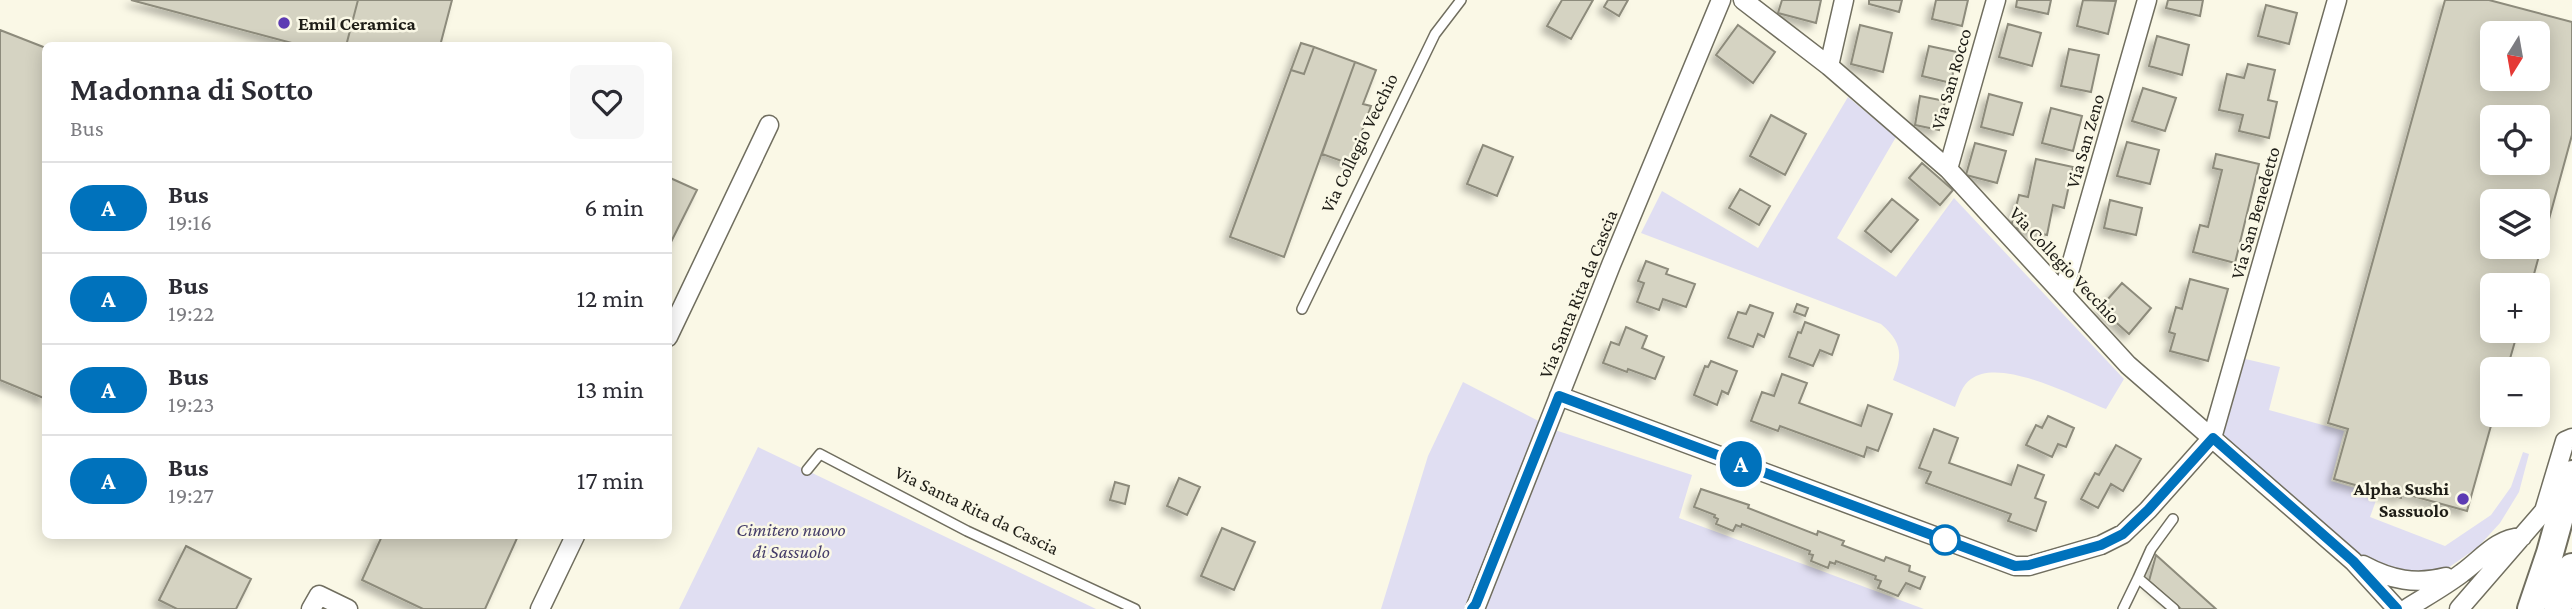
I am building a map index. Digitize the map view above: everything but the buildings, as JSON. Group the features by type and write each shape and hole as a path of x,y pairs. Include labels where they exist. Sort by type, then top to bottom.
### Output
{"main road":[{"path":"2530,609 2550,553 2572,474"},
{"path":"2558,609 2572,567"}],"street":[{"name":"Via Santa Rita da Cascia","path":"1474,607 1721,0"},
{"name":"Via Collegio Vecchio","path":"1743,0 1829,66 1948,169 2128,365 2353,561 2397,609"},
{"path":"1829,66 1844,0"},
{"name":"Via San Rocco","path":"1948,169 1996,0"},
{"name":"Via San Zeno","path":"2063,293 2147,0"},
{"name":"Via San Benedetto","path":"2213,438 2337,0"},
{"path":"672,329 769,125"},
{"path":"1559,396 2015,566 2029,565 2089,548 2123,534 2213,438"},
{"path":"2459,609 2544,511 2565,441 2572,438"},
{"path":"2406,609 2463,573 2495,545 2509,538 2522,537"},
{"path":"540,609 574,539"},
{"name":"Via Collegio Vecchio","path":"2353,561 2381,575 2404,581 2426,582 2463,573"},
{"path":"311,609 319,595 348,609"}],"lane":[{"name":"Via Collegio Vecchio","path":"1302,309 1435,34 1461,0"},
{"name":"Via Santa Rita da Cascia","path":"807,470 820,454 967,531 1135,609"},
{"path":"2123,609 2151,549 2173,519"},
{"path":"2138,578 2174,609"}],"green space":[{"path":"1848,97 1896,137 1837,238 1896,277 1954,198 2124,379 2106,409 2038,381 2000,373 1984,373 1971,379 1963,388 1955,407 1893,380 1899,349 1893,337 1881,324 1641,233 1662,191 1758,248"},
{"path":"2241,358 2280,367 2269,410 2344,431 2331,481 2378,495 2370,517 2445,546 2491,515 2511,487 2523,452 2529,454 2519,492 2500,523 2478,547 2448,568 2424,574 2382,571 2355,554 2222,437"},
{"path":"1463,382 1558,431 1692,475 1679,518 1924,609 1381,609 1428,456"},
{"name":"Cimitero nuovo di Sassuolo","path":"758,447 1096,609 679,609"}],"bus line":[{"name":"A","path":"1472,609 1559,396 2015,566 2029,565 2101,545 2123,534 2213,438 2353,561 2397,609"}],"place":[{"name":"Emil Ceramica","path":"284,23"},
{"name":"Alpha Sushi Sassuolo","path":"2463,499"}]}
